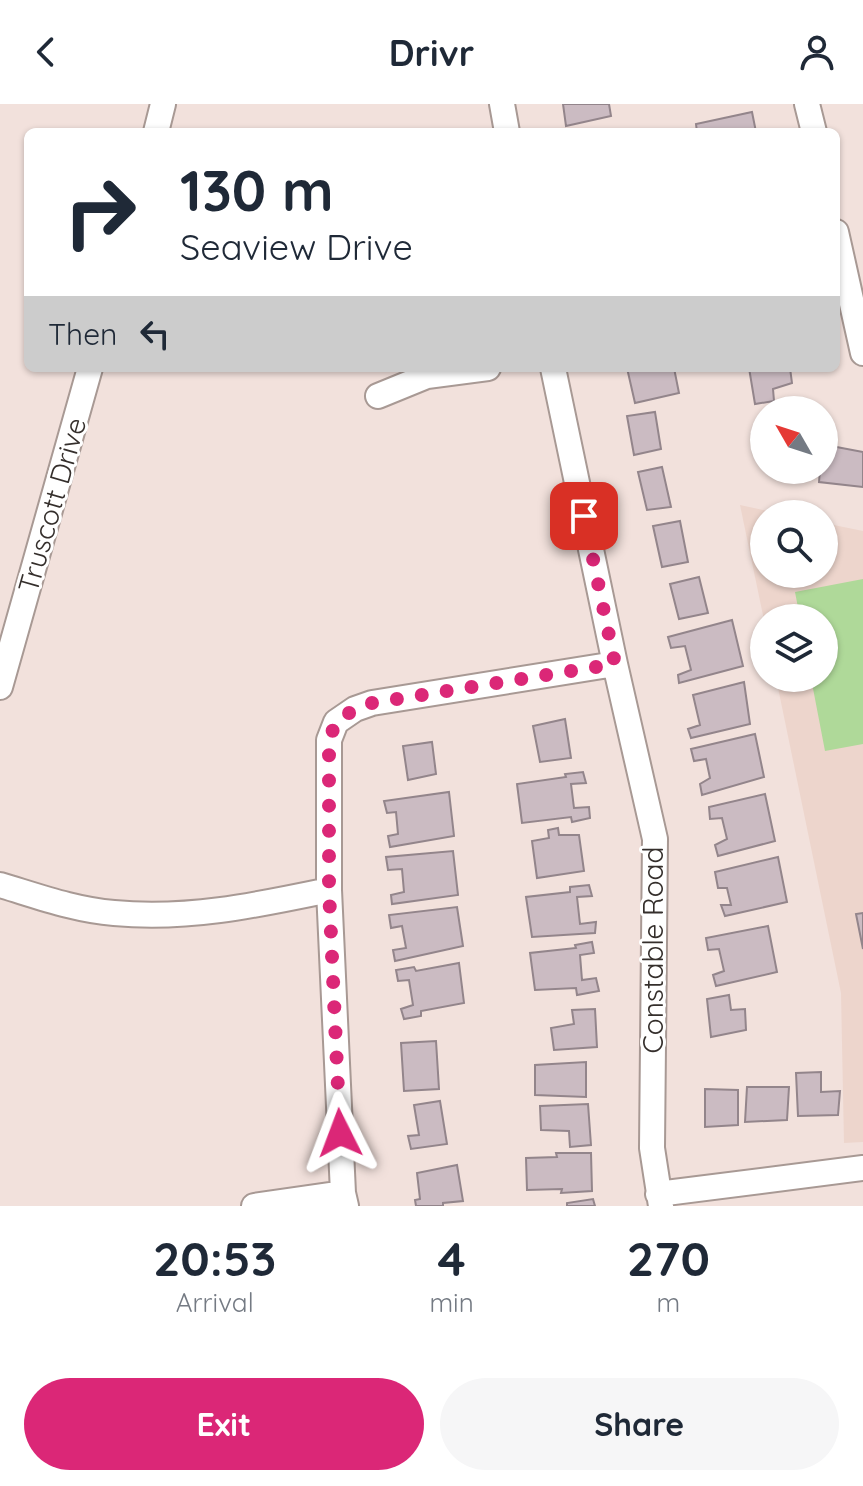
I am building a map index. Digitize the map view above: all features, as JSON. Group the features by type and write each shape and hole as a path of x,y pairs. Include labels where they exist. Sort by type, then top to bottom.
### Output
{"street":[{"path":"157,128 163,104"},
{"path":"502,104 506,128"},
{"path":"807,104 813,128"},
{"path":"840,250 863,353"},
{"name":"Truscott Drive","path":"0,687 89,372"},
{"path":"378,396 427,376 458,372"},
{"name":"Constable Road","path":"554,372 655,839 652,1148 659,1200"},
{"path":"254,1206 344,1200 329,890 329,740 336,722 355,709 372,703 615,664"},
{"path":"0,885 86,909 115,914 170,915 232,910 329,890"},
{"path":"659,1200 863,1168"}],"shaded area":[{"path":"740,505 750,507 750,553"},
{"path":"838,526 863,531 863,1142 844,1143 841,993 779,692 838,692 838,604 761,604 757,588 838,588"}],"green space":[{"path":"863,579 863,744 825,751 814,692 838,692 838,604 797,604 795,592 838,588 838,584"}],"building":[{"path":"563,104 609,104 611,116 566,126"},
{"path":"752,112 755,128 696,128 696,124"},
{"path":"628,372 675,372 679,393 635,403"},
{"path":"750,372 791,372 792,383 773,389 774,396 754,396"},
{"path":"655,412 661,449 634,455 627,416"},
{"path":"838,447 863,452 863,487 837,484"},
{"path":"662,467 671,507 647,510 638,472"},
{"path":"680,521 688,562 662,567 653,526"},
{"path":"699,577 708,613 679,619 670,584"},
{"path":"732,620 743,666 679,683 678,675 691,670 685,646 671,648 668,637"},
{"path":"744,682 750,724 691,738 688,729 700,725 693,695"},
{"path":"565,719 571,758 540,762 533,726"},
{"path":"755,734 764,777 702,795 700,784 710,778 706,759 694,761 691,749"},
{"path":"432,742 436,774 408,780 403,746"},
{"path":"583,772 586,783 571,784 574,808 589,807 590,818 572,822 571,817 522,823 517,784"},
{"path":"449,792 454,836 390,847 388,836 398,834 396,812 387,813 384,801"},
{"path":"765,794 775,841 718,856 715,845 727,839 722,818 710,819 709,807"},
{"path":"558,828 559,835 579,835 584,871 537,878 532,841 549,838 548,830"},
{"path":"453,851 458,895 392,904 391,895 404,892 402,869 388,870 386,857"},
{"path":"778,857 787,902 725,916 721,905 731,905 727,888 718,888 715,872"},
{"path":"589,885 592,896 577,897 580,924 596,922 595,933 532,937 526,897 570,892 570,887"},
{"path":"457,907 463,946 395,961 393,950 406,948 402,926 391,928 389,915"},
{"path":"863,913 863,949 856,914"},
{"path":"768,926 777,972 716,986 713,975 724,971 719,949 708,950 706,938"},
{"path":"592,942 594,953 580,955 582,980 596,978 599,991 577,995 576,988 535,990 530,953 576,948 575,945"},
{"path":"459,963 464,1003 421,1011 421,1016 404,1019 401,1009 413,1005 409,980 398,981 396,970 414,967 416,971"},
{"path":"729,995 731,1010 745,1009 746,1030 711,1037 707,999"},
{"path":"595,1009 597,1047 554,1050 551,1028 574,1024 572,1010"},
{"path":"436,1041 439,1089 404,1091 401,1043"},
{"path":"586,1062 586,1097 535,1095 535,1065"},
{"path":"821,1072 821,1092 840,1091 838,1115 798,1116 796,1073"},
{"path":"747,1087 789,1087 787,1120 745,1122"},
{"path":"705,1089 738,1090 738,1125 705,1127"},
{"path":"440,1101 447,1144 411,1149 408,1136 419,1135 414,1105"},
{"path":"588,1104 591,1145 570,1147 569,1131 541,1130 540,1106"},
{"path":"556,1153 591,1153 592,1191 561,1193 562,1189 527,1190 526,1158 557,1157"},
{"path":"457,1165 463,1201 443,1203 443,1206 416,1206 415,1200 420,1199 417,1173"},
{"path":"593,1199 595,1206 567,1206 567,1203"}],"route":[{"path":"340,1133 329,890 329,740 336,722 355,709 372,703 615,664 584,516"}]}
